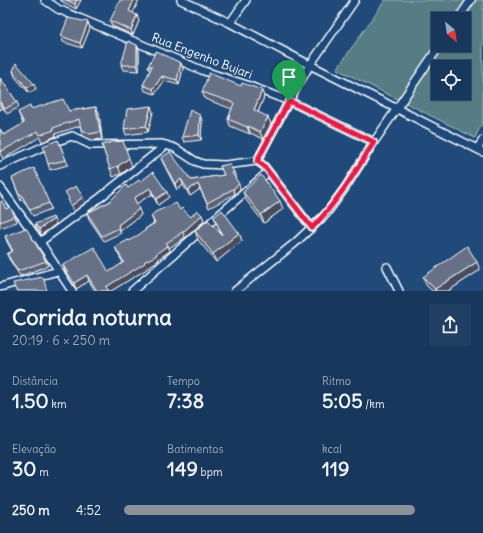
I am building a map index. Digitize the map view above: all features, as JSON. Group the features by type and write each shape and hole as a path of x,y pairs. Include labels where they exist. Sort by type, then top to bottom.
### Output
{"street":[{"name":"Rua Engenho Bujari","path":"45,0 58,9 204,71 289,101 374,142"},
{"path":"180,0 230,23 310,65 480,150 483,140"},
{"path":"230,23 246,0"},
{"path":"257,161 310,65 355,0"},
{"path":"463,12 471,0"},
{"path":"235,291 312,228 326,214 345,188 396,108 435,52"},
{"path":"0,166 72,136 91,145 166,145 175,148 203,164 225,165 257,161 261,162 312,228"},
{"path":"40,242 101,197 166,145"},
{"path":"132,291 268,172"},
{"path":"0,187 40,242 58,272 72,291"},
{"path":"387,267 399,291"},
{"path":"0,287 58,272"}],"green space":[{"path":"385,0 467,0 459,12 431,12 431,52 399,100 337,69"},
{"path":"471,0 483,0 483,121 475,138 402,101 435,52 471,52 471,12 463,12"}],"building":[{"path":"66,0 77,0 75,4"},
{"path":"120,0 134,0 129,11 137,15 131,30 110,21"},
{"path":"68,18 88,22 80,43 61,36"},
{"path":"128,41 137,45 137,65 121,65"},
{"path":"156,51 181,63 177,80 162,76 153,89 143,85 152,66 148,66"},
{"path":"283,62 291,66 283,82 275,78"},
{"path":"16,63 34,84 27,88 13,71"},
{"path":"209,73 241,86 242,83 262,90 254,110 268,117 260,132 228,119 234,103 202,92"},
{"path":"0,78 17,102 5,109 1,103 0,104"},
{"path":"63,99 69,111 96,107 100,132 90,134 81,129 79,119 53,128 54,130 40,135 38,131 0,152 0,129 4,135 24,123 18,112 30,106 31,109"},
{"path":"151,106 146,126 124,129 127,109"},
{"path":"190,110 200,115 199,135 182,137"},
{"path":"58,140 66,160 48,164 43,146"},
{"path":"123,141 129,158 118,166 110,169 102,145"},
{"path":"170,152 191,180 224,175 220,166 229,164 234,172 232,173 239,184 233,189 207,203 198,184 188,190 181,179 175,184 161,158"},
{"path":"34,168 49,203 30,210 21,194 19,195 12,178"},
{"path":"153,172 167,192 156,199 150,188 134,198 139,209 118,225 119,228 102,236 87,213 109,202 126,185 128,188 139,180 140,182"},
{"path":"261,175 280,201 261,215 243,192"},
{"path":"76,186 83,197 71,206 68,199 69,198 65,192"},
{"path":"2,201 6,209 10,207 15,216 0,222 0,202"},
{"path":"176,203 180,210 182,208 191,217 197,210 202,215 183,232 166,243 168,245 156,254 157,255 106,287 109,291 97,291 87,275 74,283 63,265 94,247 109,272 124,262 115,247 128,240 129,241 155,223 151,216 155,212"},
{"path":"222,210 239,233 213,254 195,231 208,220 222,235 214,217"},
{"path":"53,217 54,219 39,229 35,224"},
{"path":"26,228 46,261 18,271 7,254 13,251 5,236"},
{"path":"467,246 477,262 435,289 423,277"},
{"path":"43,277 47,291 16,291 13,283"}],"route":[{"path":"289,101 374,142 345,188 326,214 312,228 261,162 257,161 289,101"}]}
